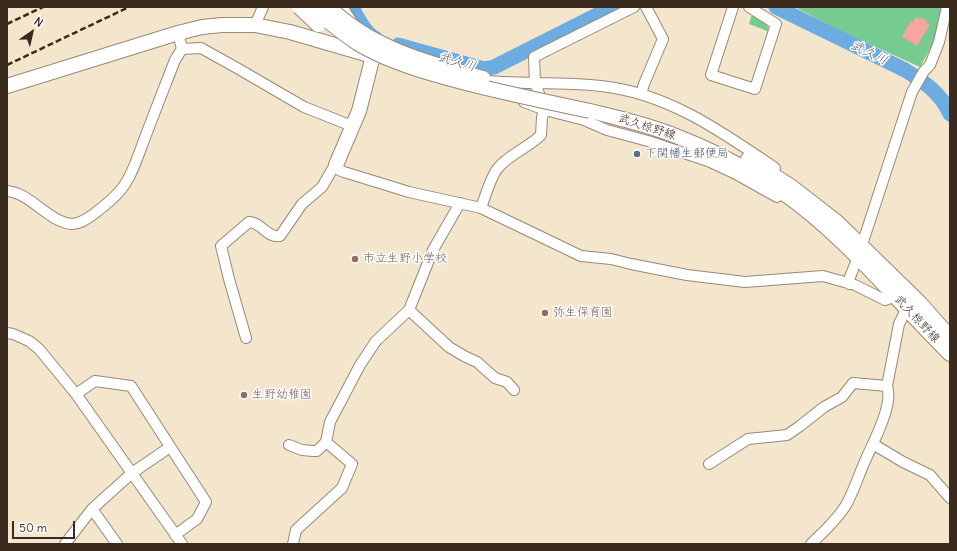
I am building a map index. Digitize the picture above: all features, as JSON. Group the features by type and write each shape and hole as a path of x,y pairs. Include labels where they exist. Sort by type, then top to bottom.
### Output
{"main road":[{"path":"299,7 328,34 370,59 418,76 453,84 505,88"},
{"name":"武久椋野線","path":"312,7 330,23 358,43 381,55 426,72 653,118 725,147 792,187 831,217 860,251 905,298 950,354"},
{"name":"武久椋野線","path":"320,7 360,38 402,57 427,67 505,88"},
{"path":"329,7 345,21 360,31 391,48 505,88"},
{"path":"7,86 202,27 222,25 255,25 290,32 448,76"},
{"path":"336,165 362,103 373,56"},
{"name":"武久椋野線","path":"905,298 950,337"}],"street":[{"path":"255,25 263,7"},
{"path":"336,7 351,29 373,56"},
{"path":"342,7 373,56"},
{"path":"481,208 497,169 541,135 542,117 545,110 535,83 534,57 634,7"},
{"path":"641,94 663,39 646,7"},
{"path":"733,7 711,75 755,89 776,24 749,7"},
{"path":"849,284 850,277 915,85 924,70 930,65 939,42 947,7"},
{"path":"7,191 19,193 54,217 71,224 84,221 112,199 123,187 135,167 175,60 182,49 178,34"},
{"path":"182,49 201,48 304,107 352,126"},
{"path":"448,76 478,80 603,86 641,94 667,103 689,113 750,151 818,200 848,228 860,251"},
{"path":"448,76 478,84 545,110 584,120 607,130 679,150 708,161 734,173 782,199 860,251"},
{"path":"246,338 221,246 249,222 259,225 276,237 280,236 302,204 322,186 336,165 339,170 344,172 409,192 481,208 581,256 611,259 687,275 745,282 823,276 854,285 885,300 905,298 887,386 888,390 885,415 846,505 836,518 811,544"},
{"path":"289,445 302,450 317,451 326,442 330,422 360,365 376,341 408,310 433,250 460,203"},
{"path":"408,310 449,347 478,362 495,378 507,382 514,390"},
{"path":"7,333 29,341 39,350 76,394 182,544"},
{"path":"76,394 95,381 132,386 206,502 197,519 175,535"},
{"path":"709,464 748,438 787,435 824,407 842,397 852,383 887,386"},
{"path":"293,544 296,530 342,488 352,464 326,442"},
{"path":"873,444 903,462 930,475 950,498"},
{"path":"66,544 92,509 132,473 170,447"},
{"path":"92,509 117,544"}],"green space":[{"path":"795,7 943,7 934,42 920,67 843,32"},
{"path":"752,14 767,25 770,32 749,24"}],"building":[{"path":"916,17 920,19 921,17 930,25 917,46 902,37 911,21 913,22"}],"waterway":[{"name":"武久川","path":"352,7 365,29 375,38"},
{"name":"武久川","path":"398,45 484,69 494,67 613,7"},
{"name":"武久川","path":"776,7 905,70 937,94 950,114"}],"railway":[{"path":"7,24 43,7"},
{"path":"7,65 129,7"}],"place":[{"name":"下関幡生郵便局","path":"637,154"},
{"name":"市立生野小学校","path":"355,259"},
{"name":"弥生保育園","path":"545,313"},
{"name":"生野幼稚園","path":"244,395"}]}
